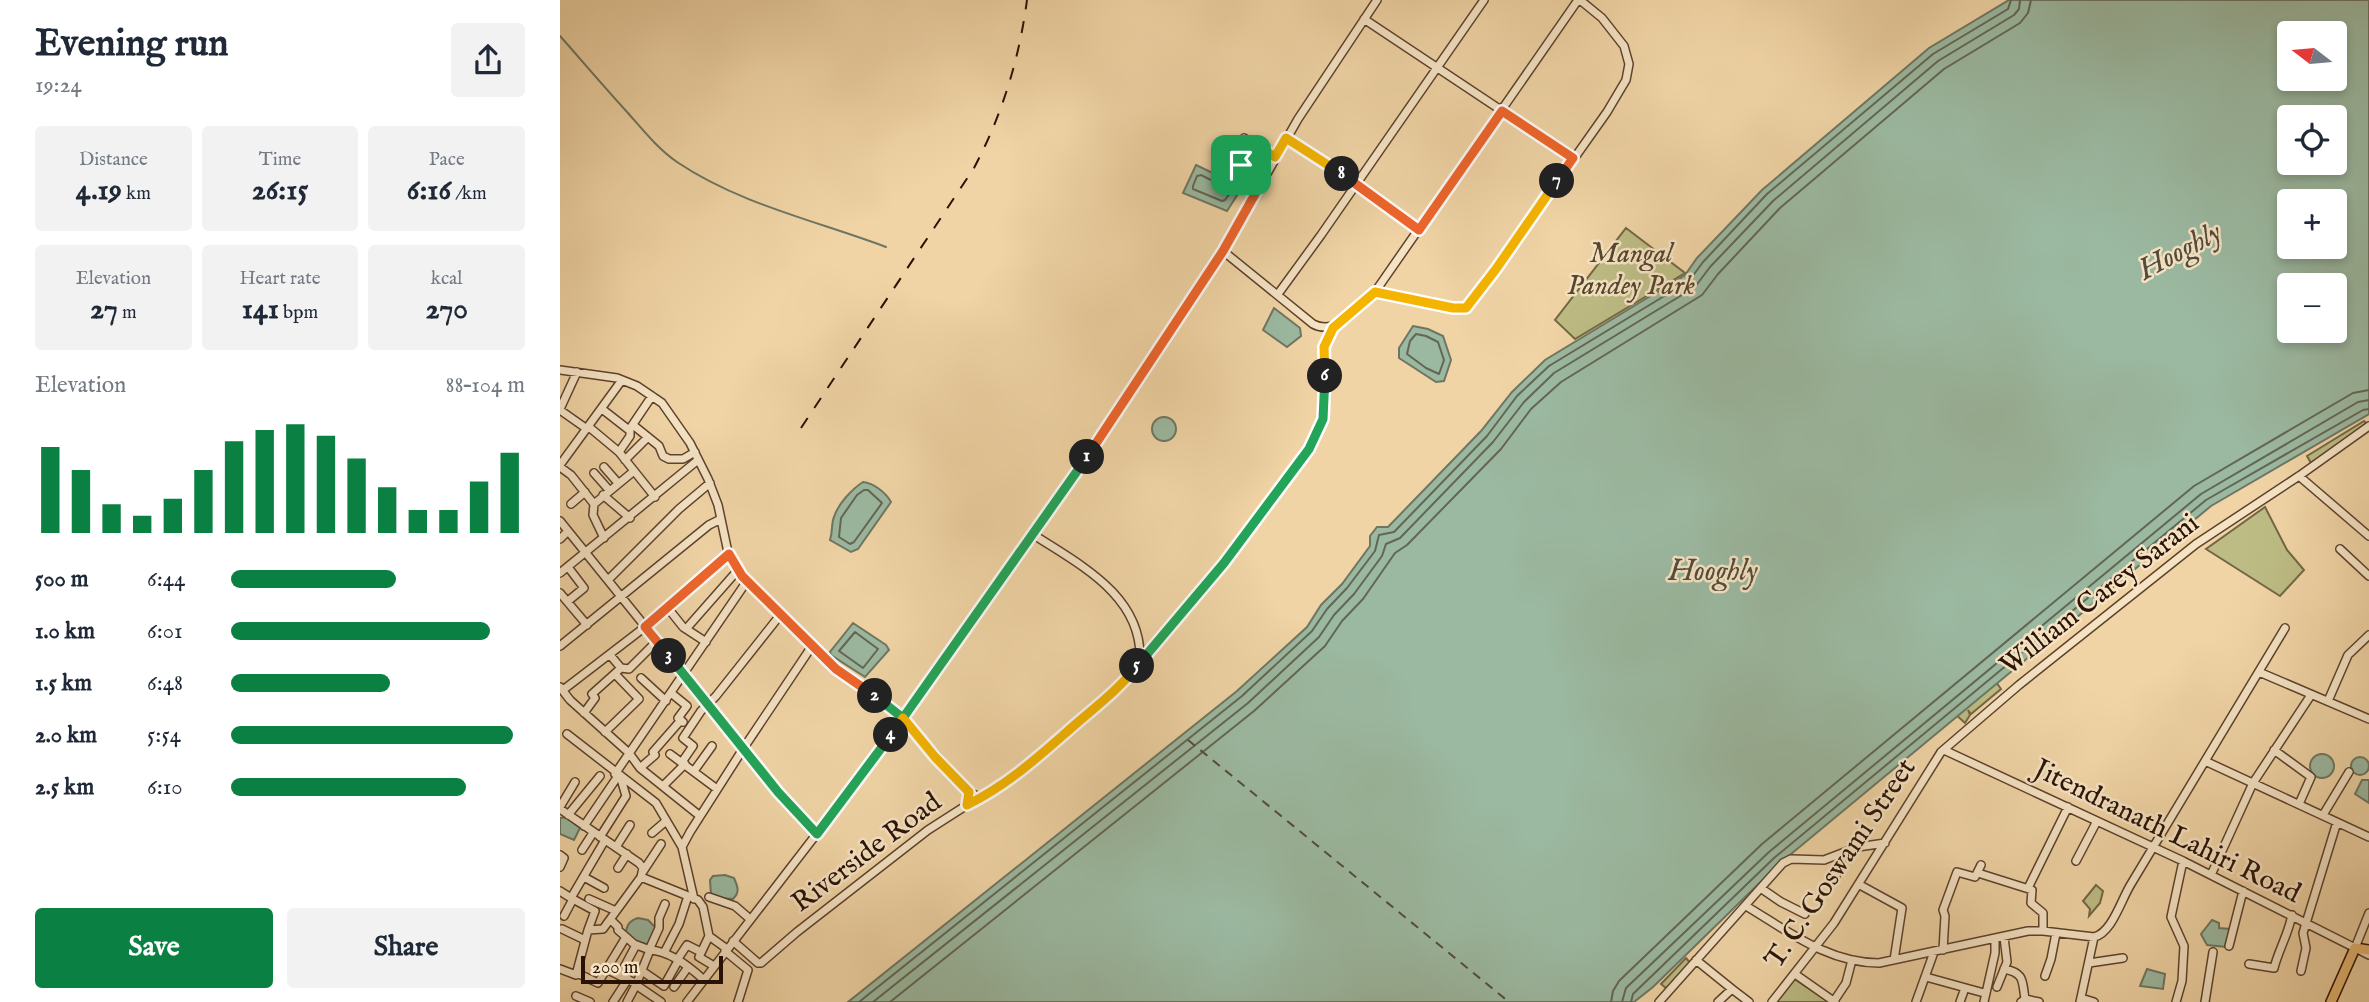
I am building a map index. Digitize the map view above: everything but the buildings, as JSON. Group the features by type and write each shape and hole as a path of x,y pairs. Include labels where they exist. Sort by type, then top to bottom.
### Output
{"main road":[{"path":"2331,1002 2355,948 2369,950"}],"street":[{"path":"687,1002 817,834 1034,535 1223,251 1286,138 1377,0"},
{"path":"1278,294 1484,0"},
{"path":"1316,326 1333,328 1375,292 1579,0 1589,4 1624,46 1629,72 1621,91 1496,269 1466,308 1453,308 1375,292"},
{"path":"1364,19 1573,158"},
{"path":"1244,138 1275,157"},
{"path":"1286,138 1419,230"},
{"path":"1241,165 1254,144"},
{"path":"1232,158 1263,180"},
{"path":"1223,251 1316,326 1324,347"},
{"path":"1384,281 1390,294"},
{"name":"Riverside Road","path":"733,941 761,963 928,830 1029,766 1115,691 1224,563 1314,440 1320,430 1325,408 1324,347 1333,328"},
{"path":"560,370 622,380 662,403 697,456 721,519 729,554 747,581 836,669 903,718 969,792 975,796 986,795"},
{"path":"577,372 560,409 619,452 655,497"},
{"path":"604,538 592,513 596,507 561,462 622,380"},
{"path":"619,452 630,436 631,427 652,396"},
{"path":"602,409 629,430 631,427"},
{"name":"William Carey Sarani","path":"1944,750 2019,685 2196,544 2369,426"},
{"path":"631,427 659,446 663,456 669,459 697,456"},
{"path":"625,460 648,437"},
{"path":"560,573 655,497 697,456"},
{"path":"604,467 618,483"},
{"path":"594,504 634,471"},
{"path":"594,473 606,492 630,518"},
{"path":"2299,476 2369,536"},
{"path":"608,580 709,483"},
{"path":"571,504 585,492"},
{"path":"560,634 563,644 709,525 721,519"},
{"path":"560,521 743,749 817,834"},
{"path":"560,539 568,531"},
{"path":"1034,535 1086,569 1118,596 1140,646 1140,662"},
{"path":"2340,550 2369,576"},
{"path":"700,816 641,769 629,753 584,713 561,688 610,655 729,554"},
{"path":"568,567 584,588 568,601"},
{"path":"686,629 738,570"},
{"path":"584,826 629,753 747,581"},
{"path":"560,593 587,625"},
{"path":"667,607 686,629 706,642"},
{"path":"663,786 684,763 693,746 683,738 690,726 781,614"},
{"path":"1746,906 1815,948 1852,960 1879,963 2043,931 2094,937 2105,932 2284,628"},
{"path":"2328,701 2348,655 2369,635"},
{"path":"584,713 595,698 592,694 618,671 629,669 657,641"},
{"path":"682,847 717,789 812,646"},
{"path":"605,732 639,699 618,671 610,655"},
{"path":"2259,673 2369,719"},
{"path":"641,678 666,701"},
{"path":"671,693 687,706 678,718 690,726"},
{"path":"2211,875 2253,783 2311,695"},
{"path":"632,783 655,755 653,752 681,720"},
{"path":"566,734 656,803 682,847 691,897 664,953"},
{"path":"694,771 712,746"},
{"name":"Jitendranath Lahiri Road","path":"1944,750 2183,861 2369,955"},
{"name":"T. C. Goswami Street","path":"1772,1002 1860,885 1944,750"},
{"path":"2274,750 2311,777 2298,804"},
{"path":"670,754 717,789"},
{"path":"2205,761 2369,836"},
{"path":"2323,815 2349,772"},
{"path":"564,916 584,877 599,837 626,796 617,774"},
{"path":"562,811 600,776"},
{"path":"562,811 575,782"},
{"path":"967,805 969,792"},
{"path":"2028,888 2068,807"},
{"path":"562,811 627,854 643,868 641,875"},
{"path":"652,833 666,821"},
{"path":"2076,861 2097,821"},
{"path":"2301,971 2306,951 2303,937 2306,923 2337,822"},
{"path":"616,847 630,825"},
{"path":"582,850 599,837"},
{"path":"1659,1002 1787,860 1824,860 1864,846 1885,843"},
{"path":"588,930 603,929 611,920 661,844"},
{"path":"1835,878 1845,852"},
{"path":"618,867 627,854"},
{"path":"560,855 564,858 560,867"},
{"path":"2176,1002 2182,981 2184,946 2171,917 2183,861"},
{"path":"1943,950 1943,910 1958,872 1975,877 1980,869 2033,891 2031,903 2043,913 2043,931"},
{"path":"641,875 691,897 703,907 709,936 699,957 714,966"},
{"path":"584,877 604,888"},
{"path":"1860,885 1902,908 1894,960"},
{"path":"1762,889 1805,914"},
{"path":"560,891 596,912 588,930 576,975 560,969"},
{"path":"2229,946 2243,891"},
{"path":"709,897 735,906 750,919"},
{"path":"589,899 616,911"},
{"path":"627,1002 659,928 659,918 665,904"},
{"path":"2355,948 2369,913"},
{"path":"2249,964 2274,968 2280,945 2287,939 2292,915"},
{"path":"611,920 636,945 664,953 704,980"},
{"path":"562,929 585,940"},
{"path":"2045,976 2056,933"},
{"path":"709,936 748,970 738,1002"},
{"path":"576,972 598,983 626,937"},
{"path":"1997,986 2007,959 2004,937"},
{"path":"2094,937 2081,1000 2094,1002"},
{"path":"1926,977 1965,988 1984,998 1995,953 1995,939"},
{"path":"620,975 636,945"},
{"path":"642,971 664,986 687,945 701,952"},
{"path":"1916,1002 1934,952"},
{"path":"2205,1002 2214,952"},
{"path":"2089,963 2123,958"},
{"path":"1696,960 1749,1002"},
{"path":"1795,974 1835,1002 1846,984 1852,960"},
{"path":"674,987 688,967"},
{"path":"606,969 628,979 661,1002"},
{"path":"2004,969 2019,974 2024,988 2023,1001 2039,1002"},
{"path":"613,1002 628,979"},
{"path":"1961,1002 1965,988"},
{"path":"1718,1002 1732,989"},
{"path":"576,996 590,1002"}],"green space":[{"name":"Mangal Pandey Park","path":"1626,228 1685,273 1575,339 1555,320"},
{"path":"2364,421 2367,424 2311,463 2307,456"},
{"path":"2265,507 2287,550 2304,570 2280,596 2206,549"},
{"path":"1994,679 2001,689 1971,714 1968,710 1970,715 1965,723 1954,713"},
{"path":"2096,885 2103,891 2100,903 2089,916 2090,909 2083,901"},
{"path":"1686,958 1691,964 1667,989 1661,984"},
{"path":"1793,978 1829,1002 1776,1002"}],"water":[{"name":"Hooghly","path":"2009,0 2369,0 2369,414 2211,506 1779,864 1653,987 1634,1002 848,1002 1237,691 1307,627 1321,605 1342,584 1370,546 1370,536 1377,527 1388,527 1481,431 1512,392 1545,360 1685,275 1697,258 1762,190 1929,48"},
{"path":"1196,165 1238,185 1241,189 1227,211 1183,193"},
{"path":"1274,308 1300,328 1301,336 1287,347 1263,330"},
{"path":"1413,326 1443,336 1451,360 1444,381 1436,382 1399,358 1399,348"},
{"path":"1164,417 1173,420 1176,429 1173,438 1164,441 1155,438 1152,429 1155,420"},
{"path":"863,482 879,489 891,502 858,549 851,552 830,540 833,522 842,502"},
{"path":"853,623 886,645 889,650 865,677 830,652"},
{"path":"2322,754 2330,758 2334,766 2330,774 2322,778 2314,774 2310,766 2314,758"},
{"path":"2360,757 2366,760 2369,766 2366,772 2360,775 2354,772 2351,766 2354,760"},
{"path":"2362,780 2369,780 2369,803 2355,794"},
{"path":"566,817 580,828 574,840 560,834 560,818"},
{"path":"725,875 734,878 737,884 733,899 711,895 710,880 713,876"},
{"path":"638,918 648,920 657,929 651,944 645,946 625,935 628,924"},
{"path":"2212,920 2219,923 2219,928 2230,929 2226,947 2207,945 2201,934"},
{"path":"2147,969 2165,974 2163,989 2140,986"}],"waterway":[{"path":"560,36 651,139 677,162 701,177 752,200 886,247"}],"ferry route":[{"path":"1188,740 1509,1002"}],"railway":[{"path":"801,428 974,168 1008,87 1027,0"}],"route":[{"path":"1241,165 1254,144 1275,157 1286,138 1419,230 1502,111 1573,158 1466,308 1453,308 1375,292 1333,328 1324,347 1323,419 1309,449 1224,563 1115,691 1029,766 998,789 967,805 969,792 903,718 817,834 778,792 645,627 729,554 742,576 836,669 903,718 1080,468 1223,251 1263,180 1241,165"}]}
